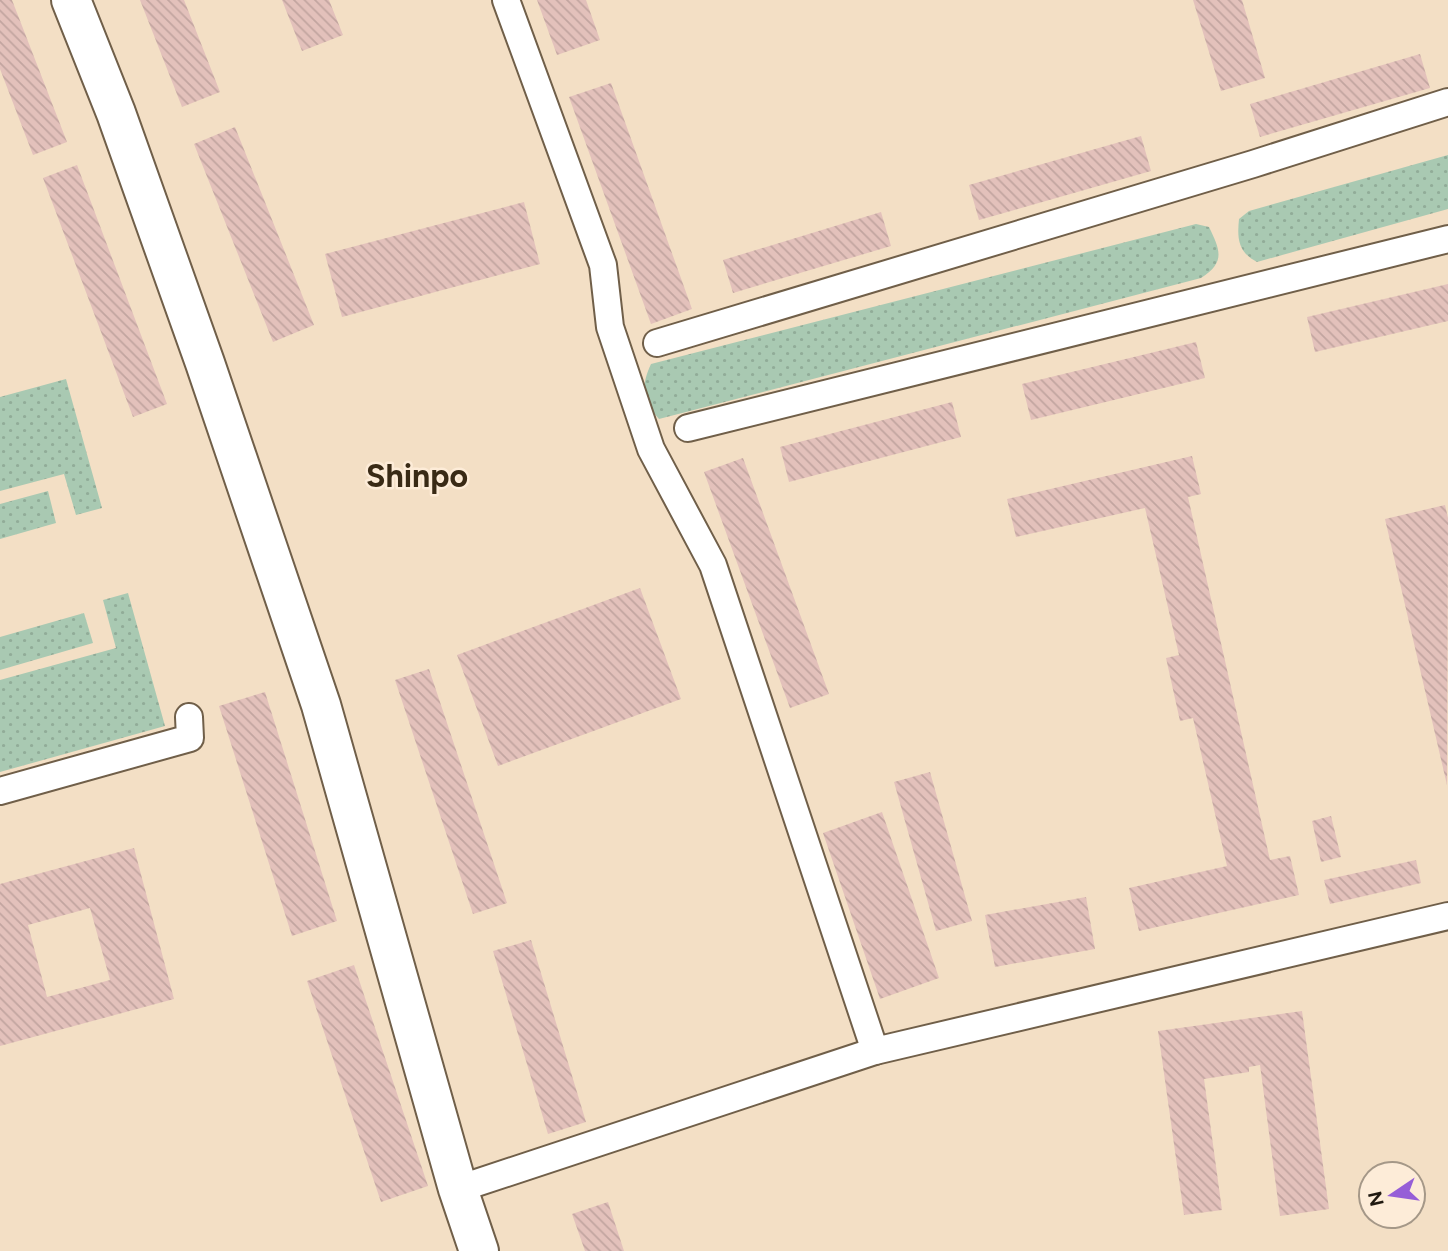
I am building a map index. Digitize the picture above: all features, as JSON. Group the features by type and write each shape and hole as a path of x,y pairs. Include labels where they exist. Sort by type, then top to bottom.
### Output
{"highway":[{"path":"71,0 116,113 205,363 317,692 458,1189 479,1251"}],"street":[{"path":"506,0 603,265 610,327 651,449 713,565 875,1051"},
{"path":"657,343 1253,164 1448,102"},
{"path":"688,428 1448,239"},
{"path":"0,791 191,738 189,717"},
{"path":"458,1189 875,1051 1448,916"}],"green space":[{"path":"1448,155 1448,209 1257,262 1242,249 1238,233 1239,219 1249,211"},
{"path":"1196,224 1209,227 1218,249 1214,267 1201,278 659,419 647,400 644,387 651,364"},
{"path":"66,379 102,508 76,515 64,474 0,491 0,397"},
{"path":"48,491 56,523 0,539 0,504"},
{"path":"128,593 165,726 0,772 0,680 116,648 103,600"},
{"path":"84,613 93,643 0,670 0,637"}],"building":[{"path":"0,0 12,0 67,142 33,155 0,69"},
{"path":"140,0 184,0 220,92 182,107"},
{"path":"282,0 329,0 343,35 302,51"},
{"path":"537,0 586,0 600,40 557,55"},
{"path":"1193,0 1242,0 1265,78 1221,91"},
{"path":"1420,54 1430,88 1260,137 1250,104"},
{"path":"611,83 692,309 651,324 569,97"},
{"path":"235,127 314,325 273,342 194,144"},
{"path":"1141,136 1151,171 979,220 969,185"},
{"path":"77,165 167,404 133,417 43,178"},
{"path":"524,202 540,264 342,317 325,254"},
{"path":"881,212 891,246 733,293 723,260"},
{"path":"1448,284 1448,321 1315,352 1307,317"},
{"path":"1196,342 1205,378 1031,420 1022,384"},
{"path":"952,402 961,437 789,482 780,447"},
{"path":"1192,456 1201,494 1188,497 1270,860 1290,856 1299,895 1139,931 1129,888 1227,866 1193,718 1180,721 1166,658 1179,655 1145,508 1016,537 1007,499"},
{"path":"743,458 829,694 790,708 704,472"},
{"path":"1445,505 1448,518 1447,785 1385,519"},
{"path":"640,588 681,699 498,766 457,655"},
{"path":"429,669 507,903 473,914 395,680"},
{"path":"265,692 337,921 292,936 219,706"},
{"path":"930,772 972,921 936,931 894,782"},
{"path":"882,812 939,978 880,999 823,833"},
{"path":"1331,816 1341,857 1321,862 1312,821"},
{"path":"134,848 174,999 0,1046 0,884","holes":["90,908 110,980 47,997 28,925"]},
{"path":"1416,860 1421,883 1330,904 1324,880"},
{"path":"1086,897 1095,949 995,967 985,915"},
{"path":"531,940 586,1122 548,1134 493,951"},
{"path":"354,965 428,1186 381,1202 307,981"},
{"path":"1302,1011 1329,1209 1280,1216 1260,1065 1249,1067 1249,1072 1204,1079 1222,1210 1184,1215 1158,1031"},
{"path":"608,1202 624,1251 585,1251 572,1214"}],"district":[{"name":"Shinpo","path":"417,476"}]}
